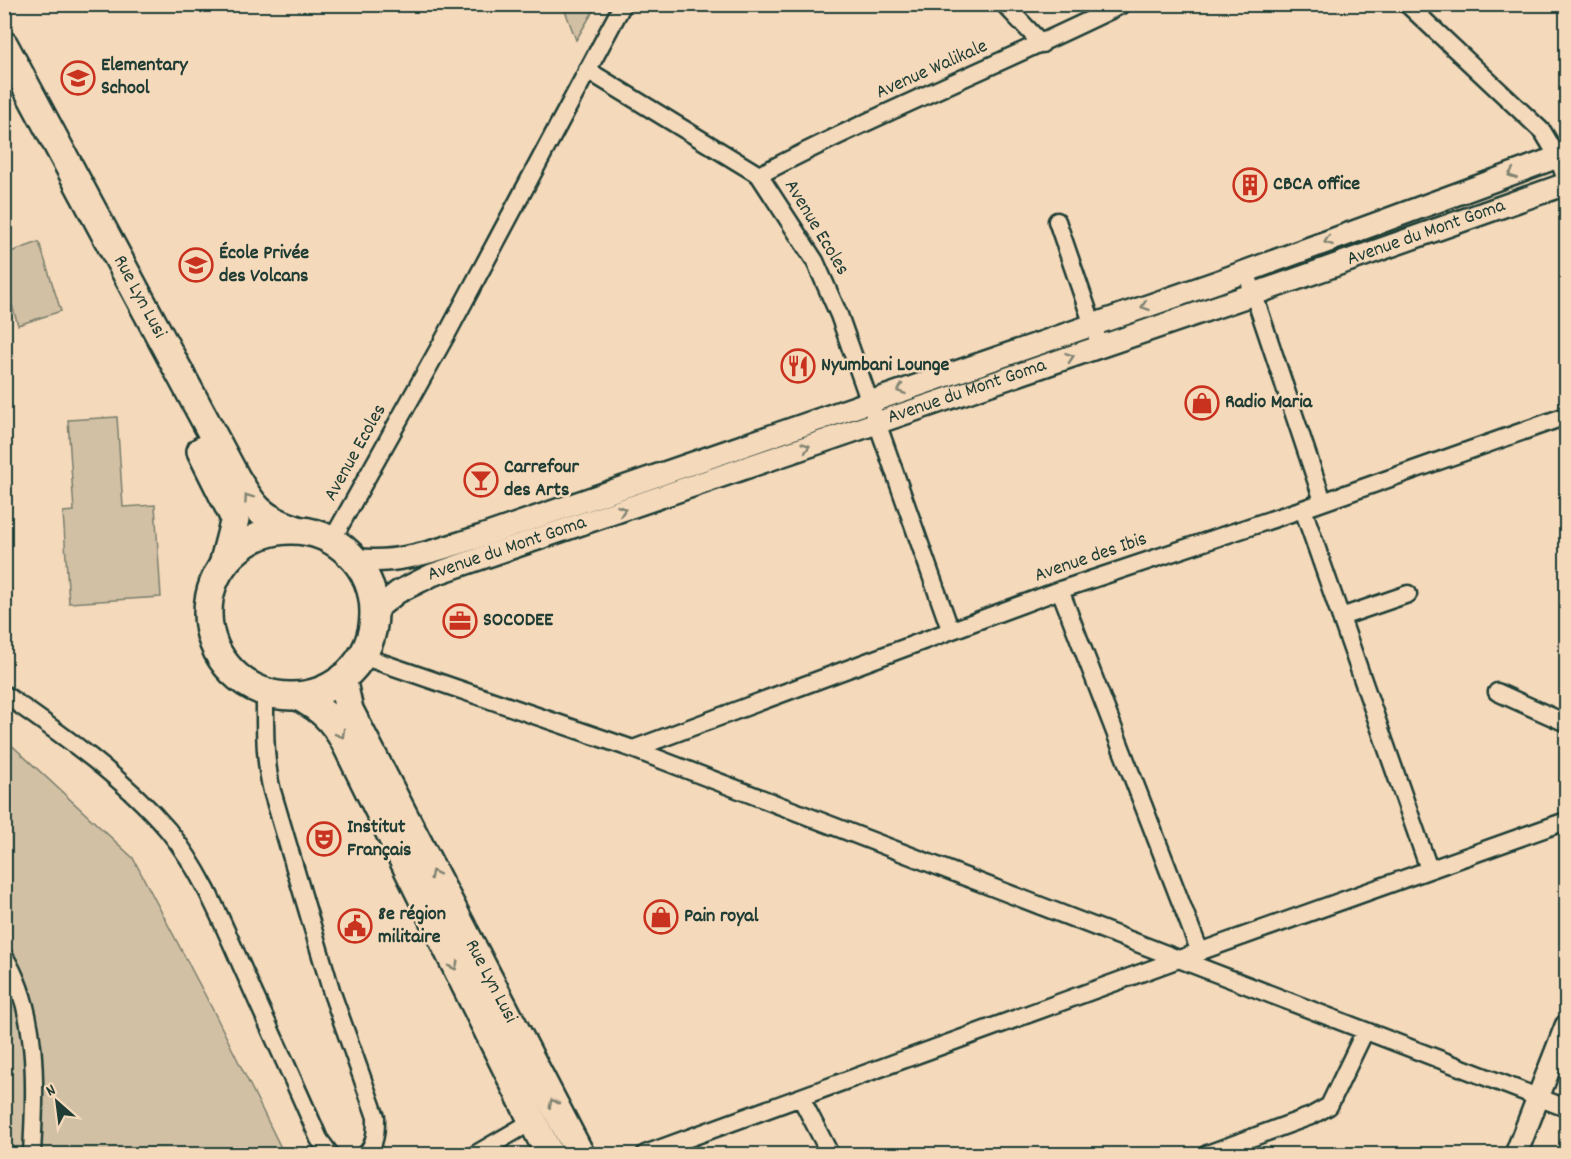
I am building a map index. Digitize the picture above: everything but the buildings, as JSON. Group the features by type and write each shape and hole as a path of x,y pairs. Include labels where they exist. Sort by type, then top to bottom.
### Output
{"main road":[{"name":"Rue Lyn Lusi","path":"4,45 236,478 258,511 276,523 295,530"},
{"name":"Rue Lyn Lusi","path":"4,79 202,452 235,519 223,565"},
{"path":"295,530 332,540 355,559 371,588 374,610 373,626 362,656 342,678 321,690 298,696 265,692 253,687 232,672 223,662 211,639 208,627 208,601 211,588 223,565 235,551 259,536 276,531 295,530"},
{"name":"Rue Lyn Lusi","path":"342,678 349,710 580,1155"},
{"name":"Rue Lyn Lusi","path":"298,696 325,713 338,728 549,1155"}],"street":[{"name":"Avenue Ecoles","path":"332,540 442,342 623,4"},
{"path":"1004,4 1042,44"},
{"name":"Avenue Walikale","path":"759,176 829,139 1042,44 1123,4"},
{"path":"1407,4 1543,132 1562,156 1566,182"},
{"name":"Avenue Ecoles","path":"587,70 759,176 815,261 839,315 950,630"},
{"path":"355,559 384,561 482,536 1246,271 1562,156"},
{"name":"Avenue du Mont Goma","path":"374,610 398,592 432,575 1254,294 1566,182"},
{"path":"1057,221 1100,346"},
{"path":"1246,271 1323,501"},
{"path":"993,358 1001,381"},
{"name":"Avenue des Ibis","path":"633,749 1060,590 1303,509 1566,416"},
{"path":"760,439 767,460"},
{"path":"1303,509 1430,869"},
{"path":"1060,590 1200,952"},
{"path":"1341,617 1408,594"},
{"path":"362,656 633,749 1566,1108"},
{"path":"265,692 265,751 272,791 332,993 376,1117 376,1134 370,1151 366,1155"},
{"path":"1497,692 1566,723"},
{"path":"4,693 51,727 131,792 168,831 191,863 213,901 319,1139 330,1155"},
{"path":"645,1155 1179,959 1566,821"},
{"path":"4,956 15,974 27,1015 33,1068 32,1155"},
{"path":"1516,1155 1566,1026"},
{"path":"1208,1155 1322,1111 1329,1106 1365,1031"},
{"path":"801,1098 830,1155"},
{"path":"476,1155 531,1122"}],"shaded area":[{"path":"563,5 597,5 576,40"},
{"path":"39,242 61,311 18,325 5,282 5,254"},
{"path":"117,417 123,507 155,505 161,597 69,603 63,512 74,511 68,420"},
{"path":"4,738 133,858 215,1014 284,1154 5,1154"}],"place":[{"name":"Elementary School","path":"78,78"},
{"name":"CBCA office","path":"1250,185"},
{"name":"École Privée des Volcans","path":"196,265"},
{"name":"Nyumbani Lounge","path":"798,366"},
{"name":"Radio Maria","path":"1202,403"},
{"name":"Carrefour des Arts","path":"481,480"},
{"name":"SOCODEE","path":"460,621"},
{"name":"Institut Français","path":"324,839"},
{"name":"Pain royal","path":"661,917"},
{"name":"8e région militaire","path":"355,926"}]}
